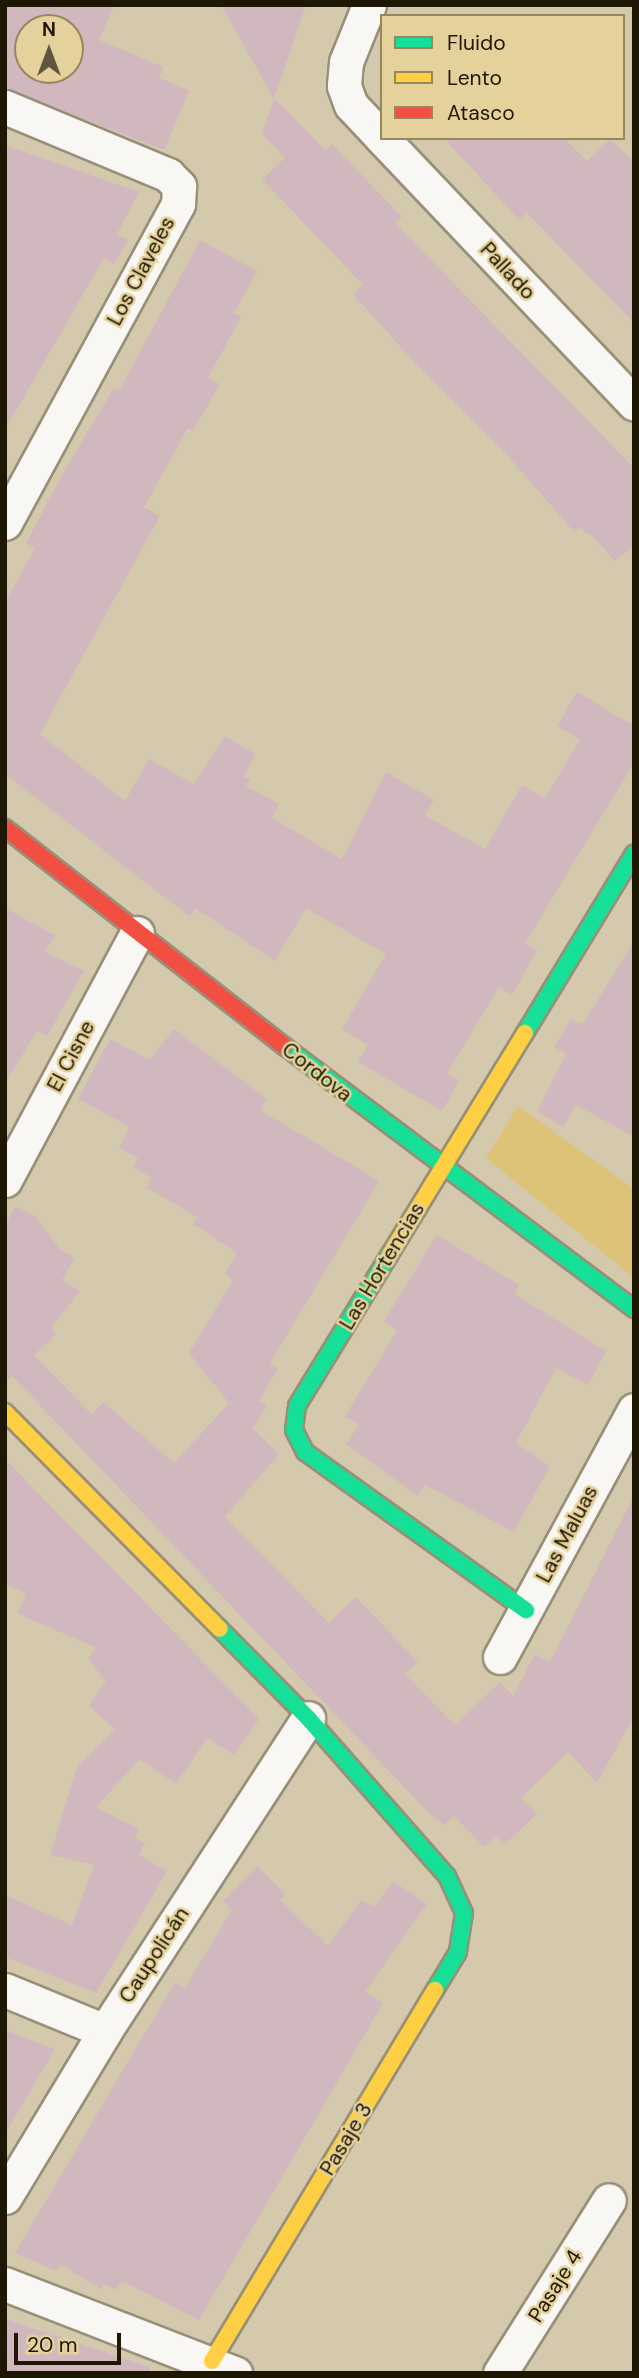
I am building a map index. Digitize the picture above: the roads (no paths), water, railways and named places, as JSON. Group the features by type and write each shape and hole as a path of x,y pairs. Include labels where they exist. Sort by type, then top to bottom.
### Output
{"street":[{"name":"Pallado","path":"369,5 346,62 344,86 351,105 380,136"},
{"name":"Los Claveles","path":"5,107 168,175 179,187 178,204 5,523"},
{"name":"Pallado","path":"384,140 634,404"},
{"name":"Cordova","path":"5,828 441,1169 634,1309"},
{"name":"Las Hortencias","path":"526,1610 304,1452 294,1430 297,1406 634,854"},
{"name":"El Cisne","path":"5,1180 137,933"},
{"name":"Las Maluas","path":"500,1657 634,1410"},
{"path":"5,1412 307,1718"},
{"name":"Pasaje 3","path":"223,2367 458,1951 464,1913 447,1876 307,1718"},
{"name":"Caupolicán","path":"5,2197 105,2031 307,1718"},
{"path":"5,1990 105,2031"},
{"name":"Pasaje 4","path":"500,2373 609,2200"},
{"path":"5,2284 223,2367"}]}
